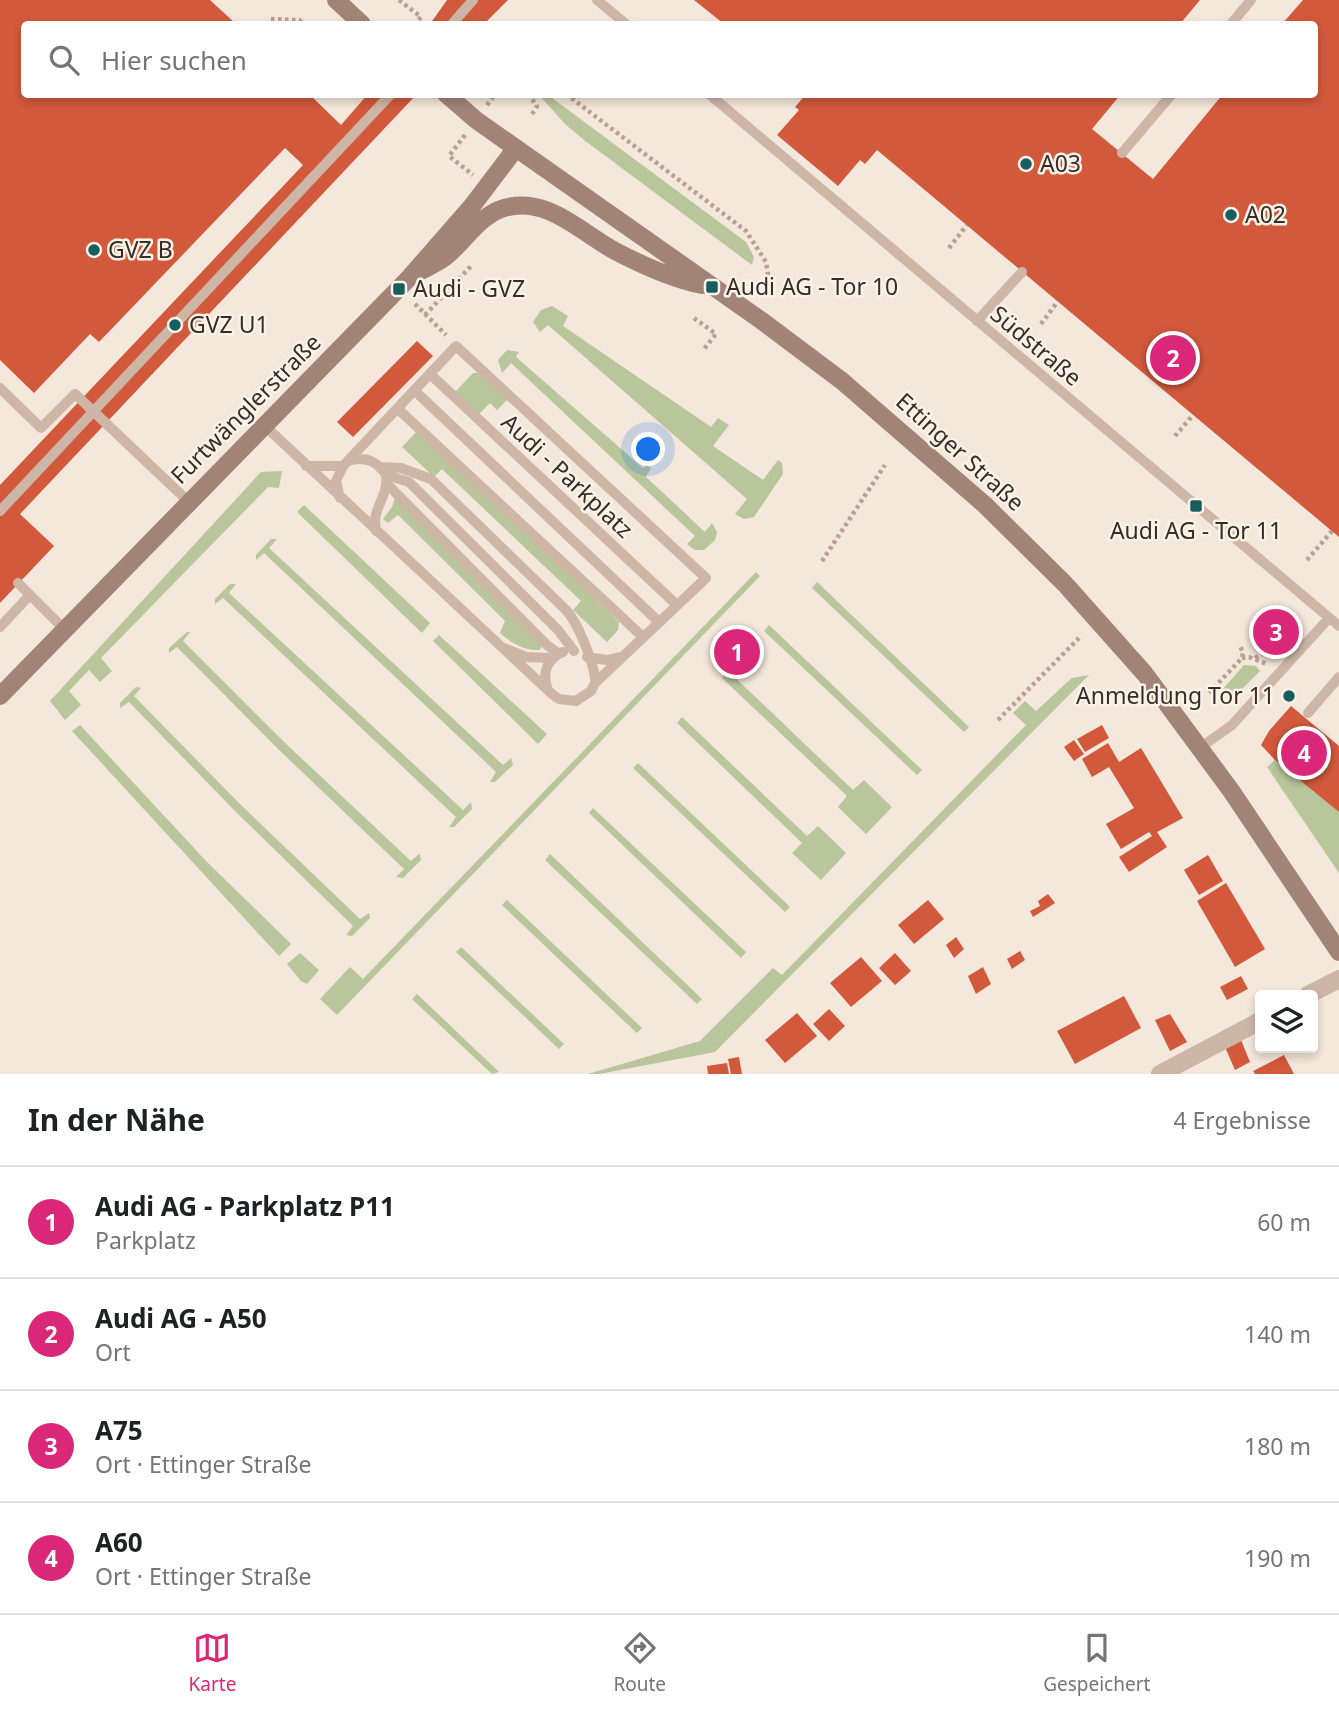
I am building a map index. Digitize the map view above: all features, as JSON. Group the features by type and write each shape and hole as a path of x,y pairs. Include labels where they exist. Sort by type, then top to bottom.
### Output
{"main road":[{"path":"336,0 359,21"},
{"name":"Ettinger Straße","path":"451,98 476,120 762,321 842,381 985,505 1065,584 1145,674 1201,747 1339,952"},
{"name":"Furtwänglerstraße","path":"0,696 410,277 472,206 516,148"},
{"path":"410,277 444,258 485,219 501,209 529,207 567,219 615,251 648,267 685,282 712,287"}],"street":[{"path":"1318,990 1339,979"},
{"path":"1160,1074 1255,1024"}],"lane":[{"path":"455,21 473,0"},
{"path":"597,0 622,21"},
{"path":"1234,21 1251,0"},
{"path":"0,511 387,98"},
{"name":"Südstraße","path":"715,98 1339,626"},
{"path":"1122,153 1169,98"},
{"path":"977,321 1022,272"},
{"path":"380,502 369,508 358,509 344,501 336,481 347,463 456,346 706,578 595,683"},
{"name":"Audi - Parkplatz","path":"430,374 677,605"},
{"path":"0,388 41,428 75,394 189,502"},
{"name":"Audi - Parkplatz","path":"415,391 659,622"},
{"path":"398,409 643,637"},
{"path":"265,426 497,645 559,699 576,701 591,691 596,674 575,620 566,610 431,479 401,468 382,472"},
{"path":"376,432 373,443 382,472 380,502 374,516 377,532"},
{"path":"306,466 347,463 362,458 382,472 555,656"},
{"path":"382,472 409,482 558,630 574,651 588,658 607,660 625,655"},
{"path":"18,583 65,630"},
{"path":"0,627 30,595"},
{"path":"1201,747 1232,725 1329,618"},
{"path":"497,645 526,657 555,656 574,651"},
{"path":"547,688 545,672 555,656"},
{"path":"1308,713 1339,677"}],"path":[{"path":"399,0 421,17 418,21"},
{"path":"271,19 300,21"},
{"path":"531,98 537,106 531,116"},
{"path":"571,98 746,231 766,262 770,287"},
{"path":"950,248 967,225"},
{"path":"425,315 472,265"},
{"path":"1041,324 1058,301"},
{"path":"415,304 456,346"},
{"path":"694,318 716,334 704,349"},
{"path":"1175,436 1192,415"},
{"path":"822,561 885,465"},
{"path":"1307,560 1332,531"},
{"path":"998,720 1079,638"},
{"path":"1209,693 1242,658 1240,646"},
{"path":"1255,659 1268,651"},
{"path":"1242,658 1267,663"}],"green space":[{"path":"542,98 552,98 746,242 754,257 752,265 584,140"},
{"path":"552,306 568,316 563,326 711,427 718,418 729,425 713,446 763,480 778,460 782,463 783,474 754,517 744,519 735,514 747,499 548,325 540,332 533,322 541,310"},
{"path":"507,350 519,352 516,357 643,468 646,465 651,468 646,477 705,532 712,523 717,532 715,540 704,550 695,550 687,544 695,536 511,363 502,373 498,360"},
{"path":"473,373 478,373 508,399 497,410 490,403 479,414 455,392"},
{"path":"418,430 619,622 618,630 607,642 573,610 581,601 442,469 434,477 402,447"},
{"path":"282,471 279,488 268,487 101,658 112,671 100,682 89,670 69,691 81,705 65,720 50,701 261,472"},
{"path":"395,498 542,645 540,650 518,646 500,633 505,621 398,515 388,523 383,519"},
{"path":"304,505 430,623 422,633 297,512"},
{"path":"271,539 277,539 269,548 503,765 511,758 513,765 495,782 490,782 496,772 264,553 256,560 256,555"},
{"path":"756,572 760,576 337,1015 320,999 350,967 363,979"},
{"path":"817,582 969,727 964,732 812,588"},
{"path":"230,584 236,584 229,593 463,810 471,802 472,809 454,827 449,827 456,817 223,598 215,604 215,599"},
{"path":"769,625 922,770 917,775 764,631"},
{"path":"190,632 183,641 284,742 411,861 420,855 421,860 403,878 396,877 404,869 277,748 177,647 169,653 169,648"},
{"path":"439,635 547,734 538,744 433,641"},
{"path":"1244,665 1256,666 1260,671 1231,700 1223,689"},
{"path":"728,671 853,790 864,780 892,807 866,834 838,807 847,796 722,678"},
{"path":"1089,675 715,1052 588,1074 700,1041 773,968 782,975 1026,725 1013,713 1025,701 1036,711 1072,678"},
{"path":"136,687 141,688 134,696 241,805 360,919 369,913 370,918 352,936 346,935 353,926 235,811 129,702 120,708 120,703"},
{"path":"682,717 807,836 818,826 846,853 821,880 792,853 802,843 677,723"},
{"path":"80,725 206,861 291,944 279,956 72,731"},
{"path":"1275,760 1339,812 1339,873 1267,767"},
{"path":"638,763 790,907 785,912 633,768"},
{"path":"593,808 746,952 741,958 589,813"},
{"path":"550,854 702,999 697,1004 545,860"},
{"path":"507,900 642,1028 637,1033 624,1021 502,905"},
{"path":"461,947 564,1044 559,1049 456,952"},
{"path":"300,953 319,970 307,984 301,981 287,964"},
{"path":"417,994 499,1072 492,1074 412,999"}],"building":[{"name":"GVZ B","path":"0,0 210,0 233,21 21,21 21,98 313,98 341,125 365,98 413,98 20,514 54,546 0,603 0,485 303,165 285,148 99,342 90,334 34,393 0,360"},
{"path":"447,0 508,0 487,21 432,21"},
{"path":"694,0 1200,0 1182,21 720,21"},
{"path":"1303,0 1339,0 1339,537 877,150 865,164 860,160 838,186 777,135 799,110 795,107 803,98 1118,98 1092,129 1153,179 1220,98 1318,98 1318,21 1285,21"},
{"path":"417,341 433,356 353,437 337,422"},
{"path":"1277,607 1300,628 1274,656 1251,636"},
{"path":"1291,706 1339,746 1339,812 1275,760 1261,745 1269,731"},
{"path":"1102,725 1109,738 1085,752 1077,739"},
{"path":"1074,740 1084,754 1074,761 1064,747"},
{"path":"1108,743 1119,762 1141,748 1183,818 1157,832 1167,847 1129,872 1119,857 1152,836 1149,832 1121,849 1106,824 1134,808 1109,767 1092,777 1082,759"},
{"path":"1208,855 1223,881 1199,895 1184,870"},
{"path":"1226,883 1265,949 1235,967 1197,901"},
{"path":"1048,894 1055,903 1033,917 1030,911 1040,906 1038,901"},
{"path":"928,900 944,919 914,944 898,925"},
{"path":"956,937 964,949 954,958 946,945"},
{"path":"1020,951 1025,960 1012,969 1007,959"},
{"path":"895,953 911,971 895,985 879,968"},
{"path":"861,957 882,981 851,1007 830,983"},
{"path":"983,967 991,984 976,994 968,976"},
{"path":"1241,976 1248,989 1227,1000 1220,987"},
{"path":"1124,996 1141,1028 1075,1064 1057,1031"},
{"path":"829,1009 845,1026 829,1041 813,1024"},
{"path":"797,1013 817,1036 785,1063 765,1040"},
{"path":"1170,1014 1187,1042 1170,1051 1155,1020"},
{"path":"1241,1040 1250,1062 1235,1070 1225,1047"},
{"path":"1284,1055 1294,1074 1255,1074 1253,1071"},
{"path":"739,1057 742,1074 731,1074 728,1059"},
{"path":"727,1063 729,1074 708,1074 707,1066"}],"place":[{"name":"A03","path":"1026,164"},
{"name":"A02","path":"1231,215"},
{"name":"GVZ B","path":"94,250"},
{"name":"Audi AG - Tor 10","path":"712,287"},
{"name":"Audi - GVZ","path":"399,289"},
{"name":"GVZ U1","path":"175,325"},
{"name":"Audi AG - A50","path":"1173,358"},
{"name":"Audi AG - Tor 11","path":"1196,506"},
{"name":"A75","path":"1276,632"},
{"name":"Audi AG - Parkplatz P11","path":"737,652"},
{"name":"Anmeldung Tor 11","path":"1289,696"},
{"name":"A60","path":"1304,753"}]}
